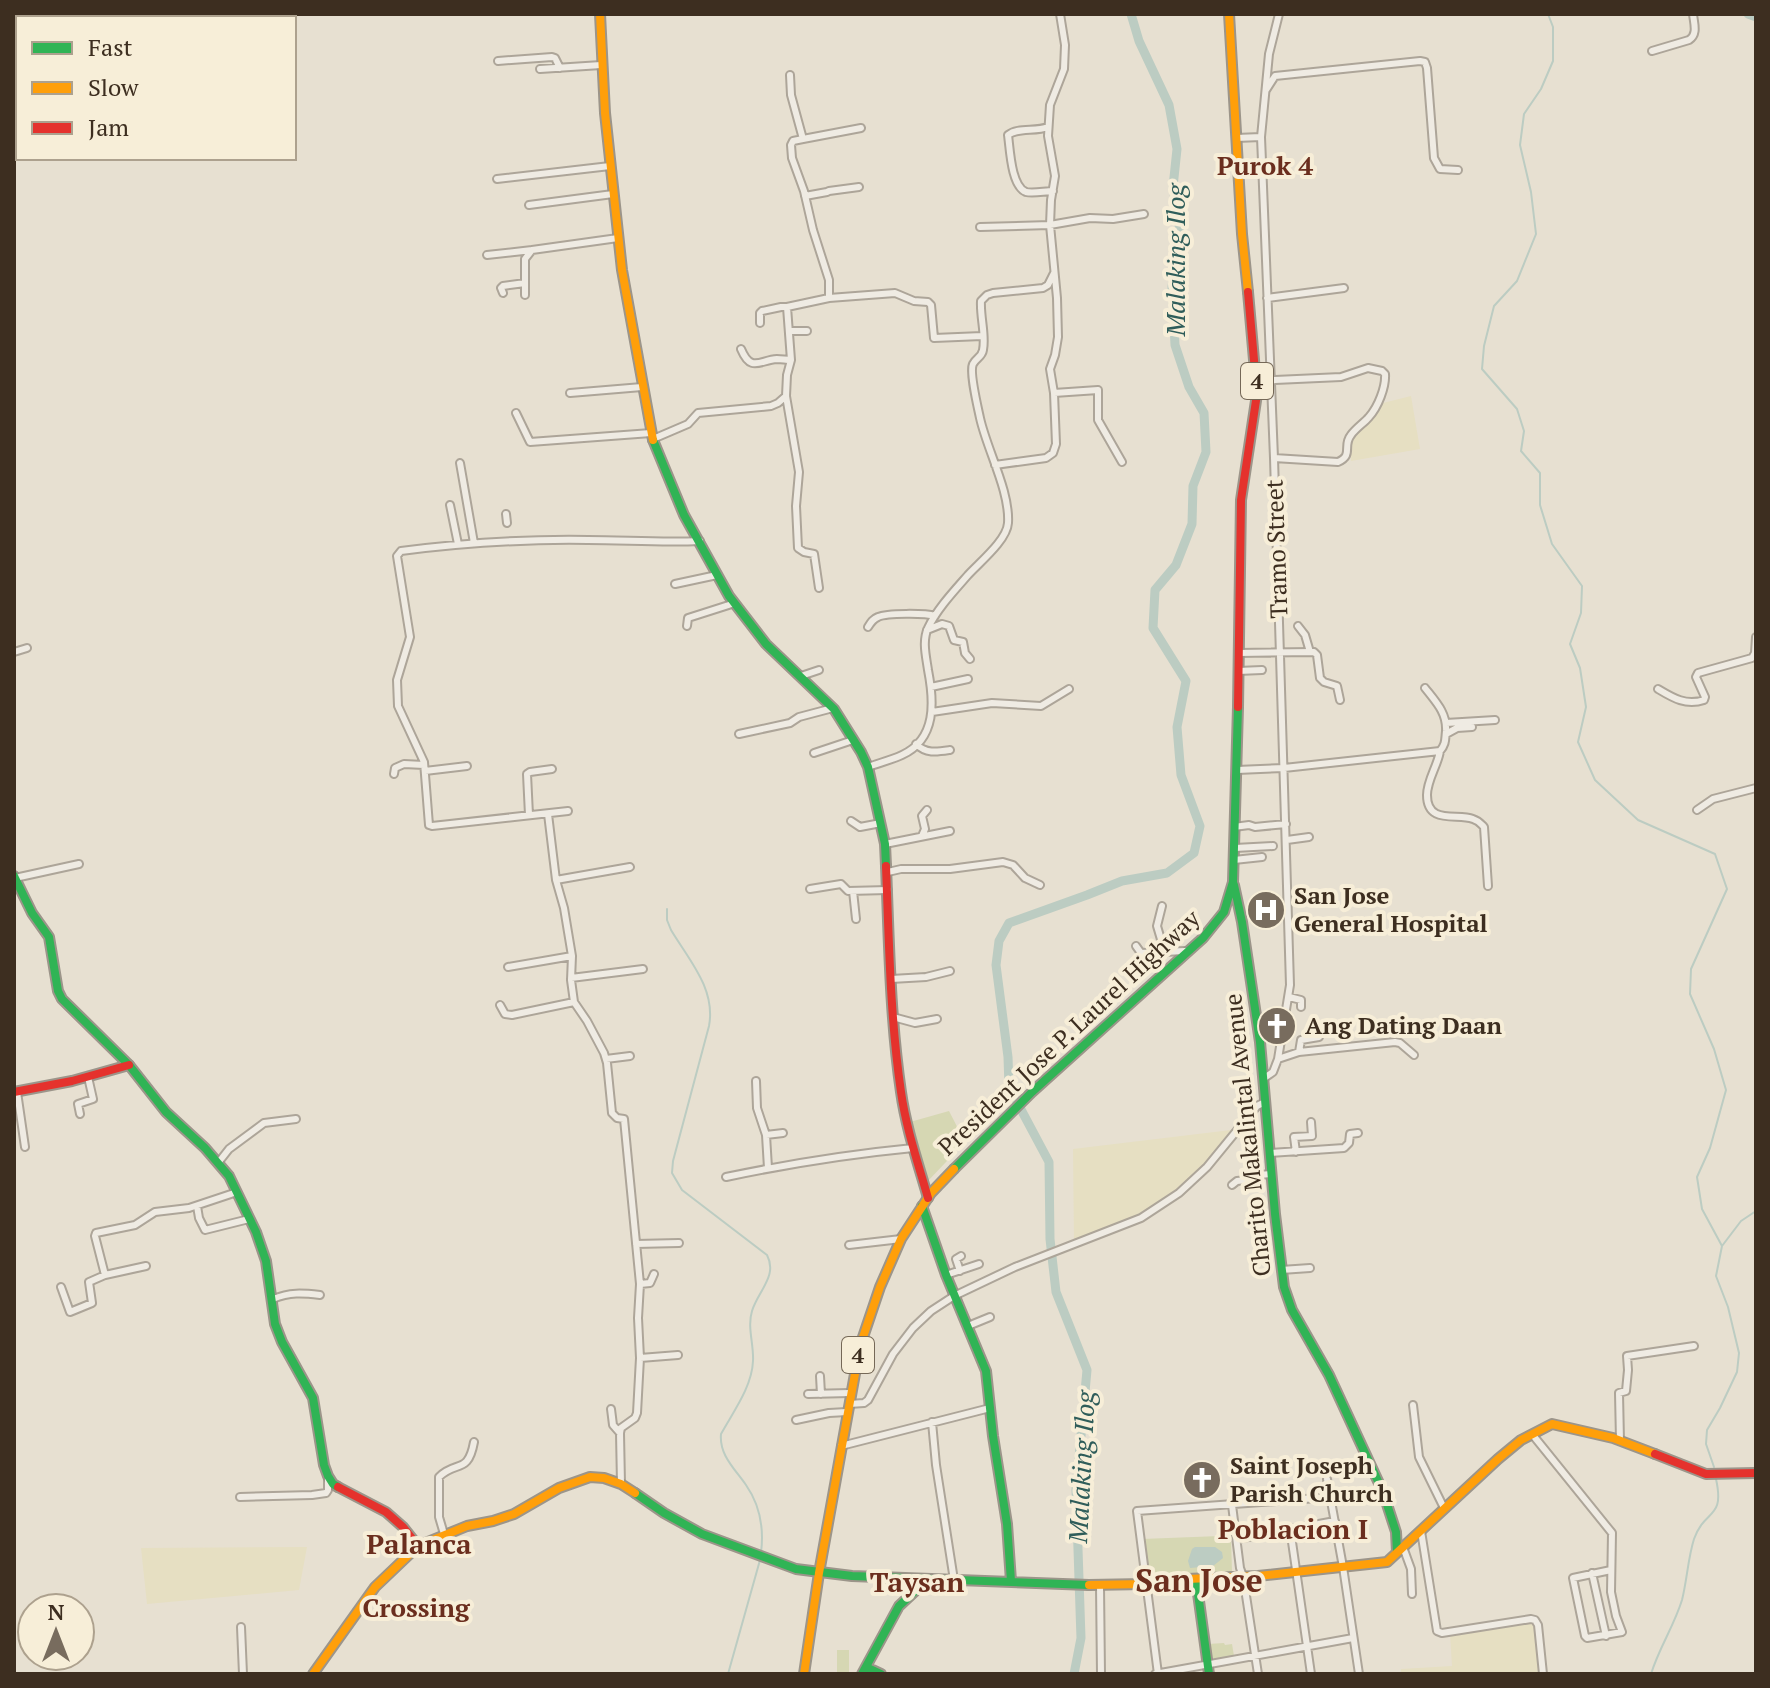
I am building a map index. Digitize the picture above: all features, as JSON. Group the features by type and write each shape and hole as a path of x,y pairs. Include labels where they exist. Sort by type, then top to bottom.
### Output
{"main road":[{"path":"600,14 601,65 618,238 652,436 684,515 735,603 766,644 833,708 868,767 888,872 893,1017 905,1115 946,1275 986,1371 1007,1524 1011,1581"},
{"name":"President Jose P. Laurel Highway","path":"804,1674 860,1346 871,1309 901,1239 925,1202 963,1159 1211,929 1229,900 1235,848 1241,490 1257,394 1242,234 1229,14"},
{"path":"14,877 32,913 49,937 62,999 129,1065 166,1112 205,1148 229,1176 256,1232 266,1261 275,1324 313,1398 328,1476 343,1491 386,1512 418,1546"},
{"name":"Charito Makalintal Avenue","path":"1233,882 1260,1042 1284,1287 1383,1492 1400,1549"},
{"path":"15,1092 129,1065"},
{"path":"313,1674 375,1587 418,1546 444,1534 514,1514 559,1488 590,1477 621,1484 702,1534 796,1569 819,1573 1100,1586 1387,1562 1498,1459 1521,1440 1546,1426 1557,1425 1613,1438 1706,1474 1756,1473"},
{"path":"881,1674 864,1670 899,1606 928,1579"},
{"path":"1196,1579 1208,1669"}],"street":[{"path":"995,465 1046,458 1053,453 1056,444 1050,369 1058,337 1050,225 1055,176 1048,127 1050,105 1064,69 1065,45 1060,14"},
{"name":"Tramo Street","path":"1263,1079 1273,1072 1278,1059 1290,973 1261,137 1269,54 1279,14"},
{"path":"1652,51 1693,37 1693,14"},
{"path":"498,61 552,57 560,68"},
{"path":"1264,93 1275,76 1425,62 1434,158 1440,169 1458,170"},
{"path":"540,69 601,65"},
{"path":"790,75 791,95 803,139"},
{"path":"1048,127 1015,130 1008,135 1014,175 1021,188 1029,192 1053,191"},
{"path":"829,298 829,280 792,158 791,145 793,141 861,128"},
{"path":"1236,138 1261,137"},
{"path":"497,179 610,166"},
{"path":"805,196 859,187"},
{"path":"529,205 613,194"},
{"path":"980,227 1050,225 1144,214"},
{"path":"487,255 618,238"},
{"path":"525,295 525,259 532,250"},
{"path":"868,767 903,755 916,744 929,725 932,712 925,644 927,630 935,616 1008,528 1008,514 980,420 972,372 973,364 982,353 983,297 993,293 1043,288 1054,273"},
{"path":"503,293 503,286 525,283"},
{"path":"1267,298 1344,288"},
{"path":"760,323 761,311 829,298 895,293 931,305 934,338 982,336"},
{"path":"787,307 791,360 786,396 799,472 796,506 798,548 814,554 819,588"},
{"path":"790,331 807,331"},
{"path":"741,349 746,359 753,363 773,359 791,360"},
{"path":"1257,394 1270,381 1341,377 1368,368 1385,374 1386,382 1373,413 1349,437 1344,460 1274,458"},
{"path":"570,393 642,387"},
{"path":"1054,393 1098,390 1098,420 1122,462"},
{"path":"516,413 530,442 652,436 688,424 698,413 771,406 786,396"},
{"path":"460,463 474,543"},
{"path":"450,505 458,544"},
{"path":"506,514 509,540"},
{"path":"568,811 430,826 425,768 398,706 397,680 410,637 397,556 401,551 509,540 700,541"},
{"path":"675,584 717,575"},
{"path":"687,626 688,618 735,603"},
{"path":"868,627 874,619 883,616 935,616"},
{"path":"927,630 942,624 949,626 954,640 963,642 970,659"},
{"path":"1298,626 1305,635 1310,652"},
{"path":"1658,689 1675,700 1704,700 1696,677 1698,673 1752,658 1756,637"},
{"path":"14,652 27,648"},
{"path":"1238,653 1314,652 1321,679 1337,686 1340,700"},
{"path":"801,676 819,670"},
{"path":"1238,671 1262,670"},
{"path":"931,687 968,679"},
{"path":"1425,688 1444,712 1446,723 1445,745 1440,751 1428,788 1429,803 1442,817 1470,818 1484,827 1488,886"},
{"path":"932,712 992,703 1041,706 1069,689"},
{"path":"739,734 790,723 799,717 833,708"},
{"path":"1446,723 1495,720"},
{"path":"1446,734 1457,728 1472,727"},
{"path":"814,753 853,740"},
{"path":"916,744 923,751 950,750"},
{"path":"1237,770 1440,751"},
{"path":"394,774 395,768 400,765 425,768 467,766"},
{"path":"529,815 527,774 552,769"},
{"path":"1697,810 1713,799 1756,788"},
{"path":"922,836 925,829 922,816 927,810"},
{"path":"548,814 556,880 572,956 574,1002 597,1037 606,1059 612,1113 624,1120 640,1284 640,1358 637,1413 621,1428 620,1433 621,1484"},
{"path":"851,821 860,827 881,823"},
{"path":"1234,827 1286,824"},
{"path":"885,844 950,831"},
{"path":"1287,840 1309,837"},
{"path":"1235,848 1273,846"},
{"path":"1234,860 1262,857"},
{"path":"888,872 1009,863 1025,878 1040,885"},
{"path":"14,877 79,864"},
{"path":"556,880 630,867"},
{"path":"810,889 841,884 846,890 853,891 888,890"},
{"path":"853,891 856,919"},
{"path":"1162,906 1157,926 1165,953"},
{"path":"1136,946 1140,953 1188,951"},
{"path":"508,967 572,956"},
{"path":"571,978 643,969"},
{"path":"891,979 926,977 950,971"},
{"path":"1289,997 1301,1000 1301,1007"},
{"path":"500,1005 505,1014 512,1015 574,1002"},
{"path":"893,1017 915,1023 937,1019"},
{"path":"1299,1052 1301,1040 1319,1037"},
{"path":"1278,1059 1299,1052 1395,1042 1414,1055"},
{"path":"606,1059 630,1056"},
{"path":"80,1114 78,1104 94,1097 88,1077"},
{"path":"756,1081 753,1108 766,1135 768,1168"},
{"path":"15,1092 25,1147"},
{"path":"796,1420 868,1400 906,1336 931,1311 954,1296 1028,1262 1141,1218 1179,1193 1207,1167 1257,1106 1265,1102"},
{"path":"218,1163 229,1149 264,1123 296,1119"},
{"path":"1296,1152 1294,1137 1312,1136 1311,1122"},
{"path":"766,1135 783,1133"},
{"path":"1269,1153 1344,1148 1349,1143 1350,1134 1358,1133"},
{"path":"726,1177 768,1168 913,1148"},
{"path":"1232,1185 1237,1181 1271,1174"},
{"path":"105,1275 96,1233 135,1225 158,1211 197,1206 237,1192"},
{"path":"197,1206 205,1230 249,1219"},
{"path":"622,1207 633,1206"},
{"path":"849,1245 901,1239"},
{"path":"636,1244 679,1243"},
{"path":"960,1271 956,1258 961,1256"},
{"path":"946,1275 979,1264"},
{"path":"61,1287 68,1310 72,1312 90,1305 93,1300 89,1282 93,1279 146,1266"},
{"path":"1281,1270 1310,1268"},
{"path":"640,1284 650,1283 654,1274"},
{"path":"273,1299 288,1293 320,1295"},
{"path":"968,1326 990,1317"},
{"path":"1620,1441 1619,1393 1626,1391 1627,1356 1694,1346"},
{"path":"640,1358 678,1355"},
{"path":"820,1376 821,1394"},
{"path":"808,1394 850,1393"},
{"path":"1413,1405 1419,1457 1444,1508"},
{"path":"841,1446 990,1408"},
{"path":"611,1409 613,1425 620,1433"},
{"path":"932,1422 954,1580"},
{"path":"1532,1434 1609,1528 1612,1538 1613,1605 1621,1634 1587,1638 1573,1579 1611,1570"},
{"path":"444,1534 439,1517 439,1477 463,1466 470,1459 474,1442"},
{"path":"240,1497 326,1493 328,1476"},
{"path":"1327,1479 1359,1674"},
{"path":"1331,1497 1137,1511 1157,1674 1208,1669 1255,1655 1353,1638"},
{"path":"1232,1505 1258,1674"},
{"path":"1237,1539 1335,1521"},
{"path":"1290,1528 1311,1674"},
{"path":"1421,1531 1435,1629 1442,1633 1535,1620 1543,1674"},
{"path":"1400,1549 1411,1569 1412,1594"},
{"path":"1592,1573 1606,1636"},
{"path":"1100,1586 1101,1674"},
{"path":"241,1627 243,1674"}],"shaded area":[{"path":"1411,396 1420,449 1351,461 1349,440 1374,415 1379,404"},
{"path":"1236,1130 1214,1156 1175,1192 1130,1219 1074,1242 1073,1149"},
{"path":"307,1547 299,1590 147,1604 141,1548"},
{"path":"1195,1547 1215,1547 1222,1552 1223,1558 1213,1566 1190,1568 1188,1561"},
{"path":"1531,1621 1536,1626 1541,1674 1401,1674 1401,1669 1452,1666 1450,1633"}],"green space":[{"path":"949,1111 965,1142 927,1182 910,1122"},
{"path":"1231,1537 1232,1572 1147,1576 1142,1539"},
{"path":"1208,1644 1232,1644 1234,1656 1211,1659"},
{"path":"837,1650 849,1650 849,1672 837,1672"}],"waterway":[{"name":"Malaking Ilog","path":"1074,1674 1081,1638 1076,1490 1087,1370 1056,1292 1050,1239 1049,1162 1009,1087 996,965 999,941 1009,923 1122,881 1167,873 1194,853 1200,826 1181,775 1177,727 1186,681 1153,628 1155,590 1176,565 1192,524 1193,486 1206,452 1204,413 1189,387 1175,345 1172,287 1180,231 1173,187 1177,149 1169,105 1139,41 1131,14"},
{"path":"1548,14 1553,27 1553,61 1541,89 1524,114 1520,145 1531,192 1536,234 1517,281 1494,306 1482,369 1517,409 1524,431 1521,451 1540,473 1540,505 1552,544 1582,586 1581,613 1570,644 1580,668 1586,707 1578,742 1595,780 1638,820 1715,854 1727,889 1691,969 1690,994 1714,1049 1726,1090 1710,1148 1697,1177 1702,1209 1722,1246"},
{"path":"1748,14 1756,17"},
{"path":"667,909 671,930 705,987 710,1012 672,1173 682,1190 767,1255 770,1263 769,1277 751,1317 752,1371 741,1399 721,1434 725,1455 758,1509 761,1553"},
{"path":"1714,1467 1706,1444 1707,1430 1737,1372 1739,1353 1728,1307 1716,1276 1722,1246 1741,1221 1756,1211"},
{"path":"1651,1674 1682,1600 1694,1539 1698,1529 1716,1508 1716,1479"},
{"path":"728,1674 760,1560"}],"traffic: fast":[{"path":"653,440 684,515 729,596 766,644 834,709 861,752 868,767 885,844 886,866"},
{"path":"954,1169 1032,1092 1203,938 1224,912 1233,882 1238,707"},
{"path":"14,876 32,913 49,937 62,999 129,1065 166,1112 205,1148 229,1176 256,1232 266,1261 275,1324 313,1398 324,1465 333,1484 338,1487"},
{"path":"1234,885 1260,1042 1284,1287 1292,1310 1329,1375 1383,1492 1396,1532 1397,1552"},
{"path":"922,1206 946,1275 986,1371 1007,1524 1011,1581"},
{"path":"635,1493 702,1534 796,1569 852,1576 1089,1585"},
{"path":"862,1674 899,1606 928,1579"},
{"path":"1196,1579 1209,1674"},
{"path":"866,1667 881,1674"}],"traffic: slow":[{"path":"600,14 605,113 622,270 653,440"},
{"path":"1229,14 1248,292"},
{"path":"804,1674 860,1346 880,1287 901,1239 931,1193 954,1169"},
{"path":"1089,1585 1258,1576 1387,1562 1498,1459 1521,1440 1552,1424 1613,1438 1655,1454"},
{"path":"313,1674 375,1587 418,1546 467,1526 514,1514 559,1488 590,1477 621,1484 635,1493"}],"traffic: jam":[{"path":"1238,707 1241,500 1257,394 1248,292"},
{"path":"886,866 897,1064 906,1119 928,1198"},
{"path":"14,1092 72,1081 129,1065"},
{"path":"1655,1454 1706,1474 1756,1473"},
{"path":"338,1487 386,1512 418,1546"}],"place":[{"name":"San Jose General Hospital","path":"1266,910"},
{"name":"Ang Dating Daan","path":"1277,1026"},
{"name":"Saint Joseph Parish Church","path":"1202,1480"}],"district":[{"name":"Purok 4","path":"1265,166"},
{"name":"Poblacion I","path":"1293,1529"},
{"name":"Palanca","path":"419,1544"},
{"name":"San Jose","path":"1199,1581"},
{"name":"Taysan","path":"917,1582"},
{"name":"Crossing","path":"416,1608"}]}
